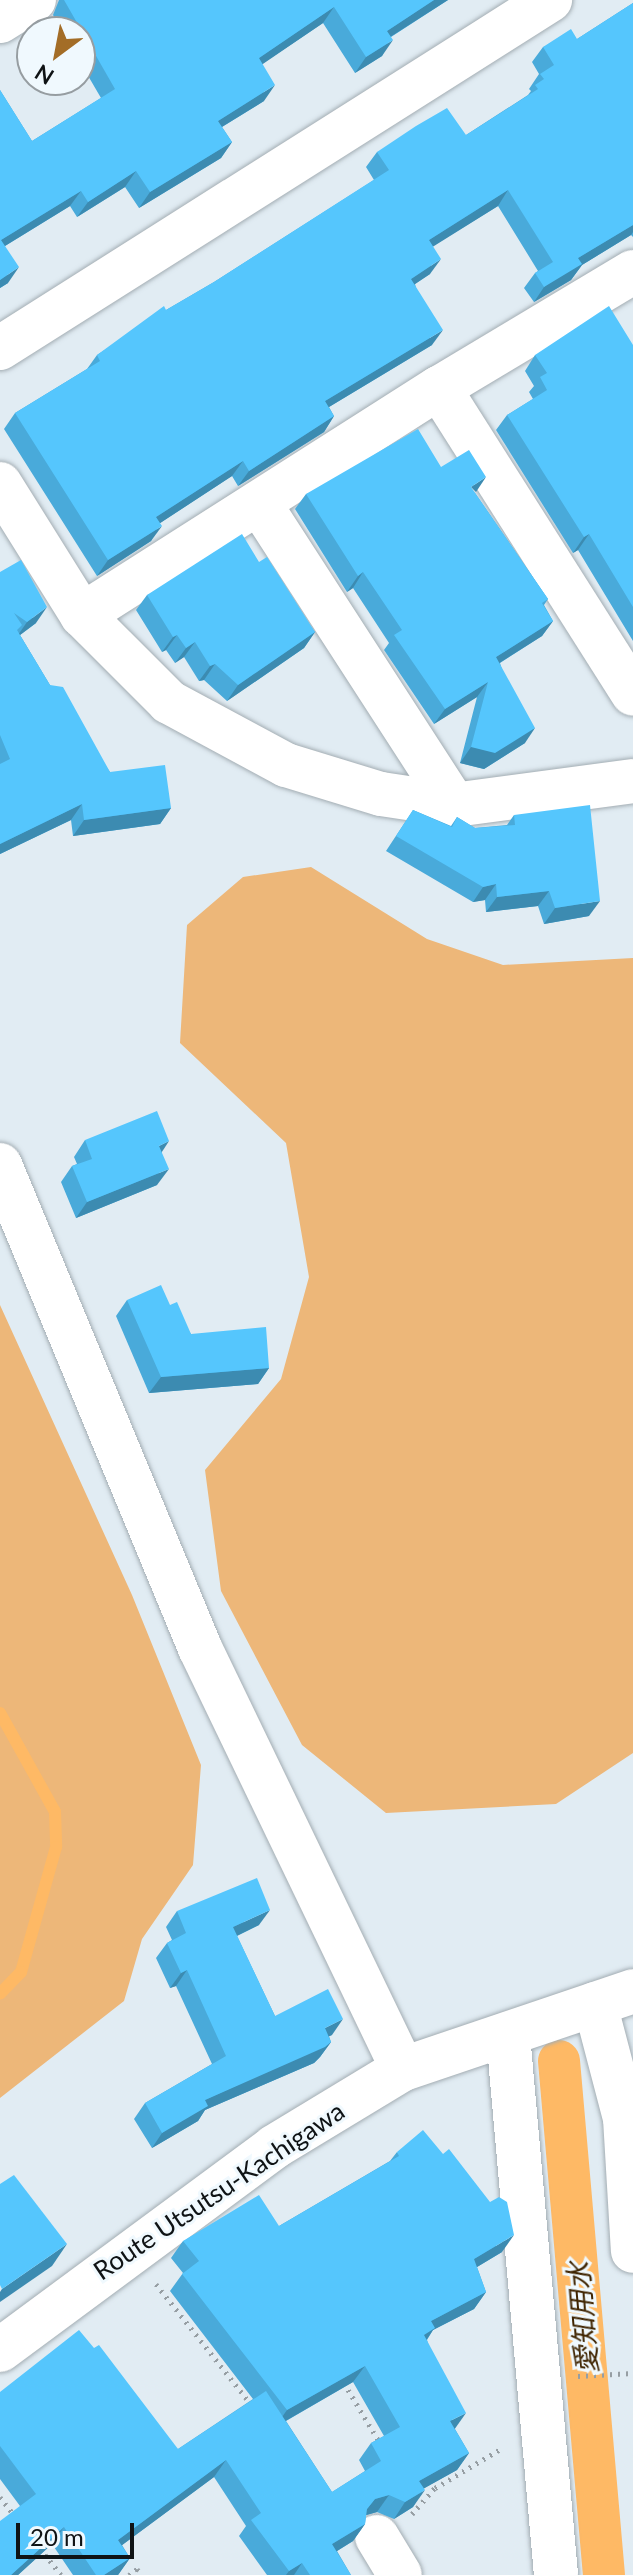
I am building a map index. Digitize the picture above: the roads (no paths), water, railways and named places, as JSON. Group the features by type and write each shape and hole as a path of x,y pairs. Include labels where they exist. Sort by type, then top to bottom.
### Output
{"street":[{"path":"0,21 34,0"},
{"path":"0,348 550,0"},
{"path":"82,615 439,388 630,282"},
{"path":"439,388 633,694"},
{"path":"0,484 82,615 169,702 286,765 381,794 454,805 633,781"},
{"path":"259,503 454,805"},
{"path":"0,1165 200,1648 403,2069"},
{"path":"614,1997 633,2251"},
{"name":"Route Utsutsu-Kachigawa","path":"0,2350 274,2147 403,2069 614,1997"},
{"path":"508,2035 541,2378 556,2575"},
{"path":"377,2537 400,2575"}],"waterway":[{"path":"0,1713 55,1812 56,1847 21,1972 0,1994"},
{"name":"愛知用水","path":"559,2061 604,2575"}]}
